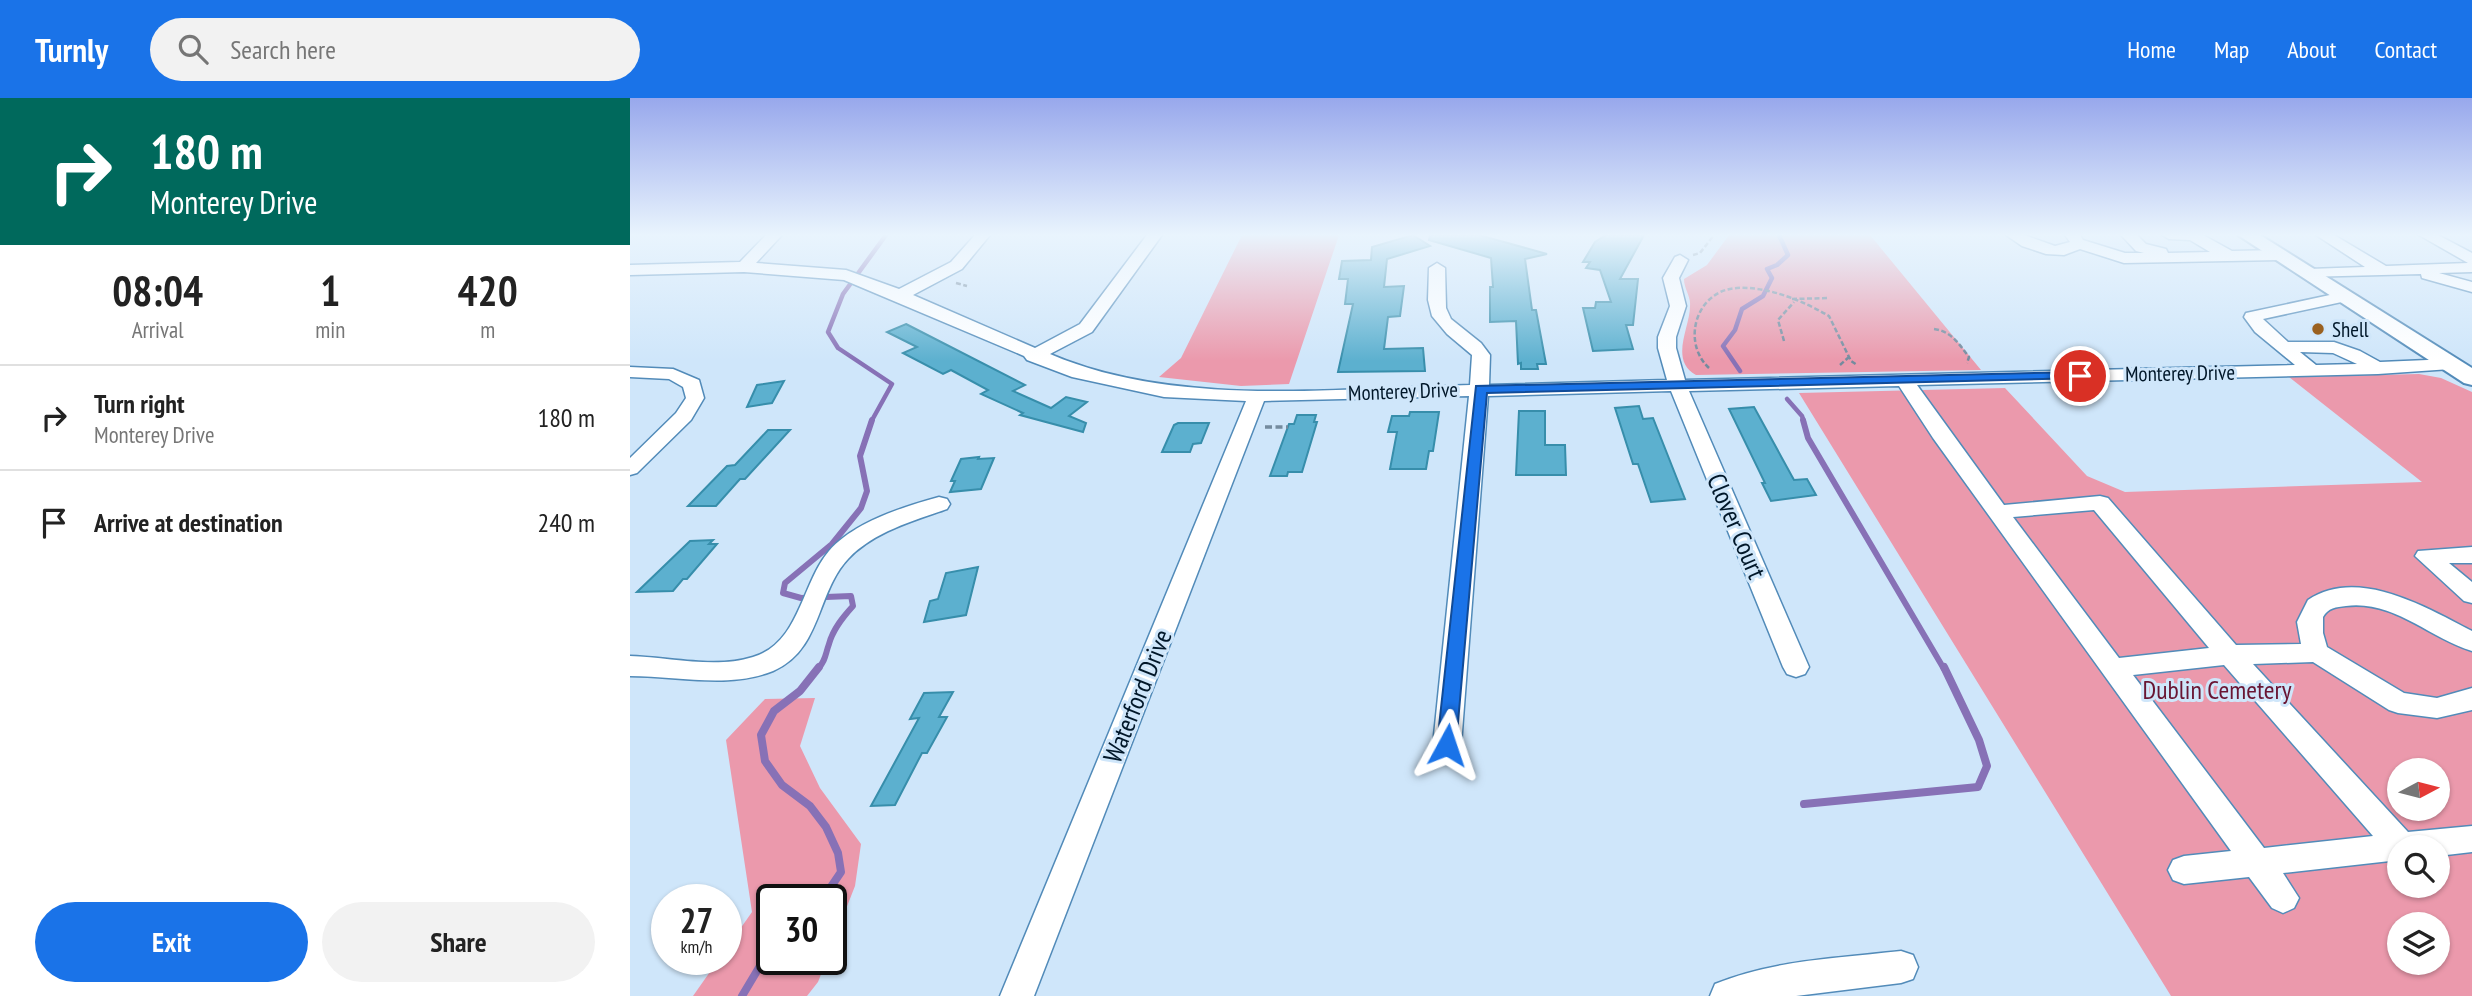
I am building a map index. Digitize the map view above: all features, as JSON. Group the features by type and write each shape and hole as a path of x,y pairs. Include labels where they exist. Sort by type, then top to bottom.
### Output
{"main road":[{"path":"2314,277 2472,378"}],"street":[{"name":"Monterey Drive","path":"853,277 1078,373 1130,386 1191,393 1257,396 2378,369 2451,365"},
{"path":"899,295 938,277"},
{"path":"1033,356 1086,328 1124,277"},
{"path":"1437,277 1437,314 1448,328 1480,352 1481,389 1447,745"},
{"name":"Clover Court","path":"1672,277 1678,306 1667,337 1667,348 1677,384 1796,667"},
{"path":"2436,277 2472,287"},
{"path":"2312,370 2261,328 2252,317 2345,297"},
{"path":"2284,347 2341,347 2378,369"},
{"path":"630,372 673,374 692,384 695,398 684,416 630,468"},
{"path":"1904,380 1940,434 2283,898"},
{"name":"Waterford Drive","path":"1017,996 1257,396"},
{"path":"1998,512 2101,503 2230,655 2391,835"},
{"path":"630,666 745,669 788,652 804,629 815,596 839,554 861,537 939,504"},
{"path":"2472,555 2426,556 2472,595"},
{"path":"2472,642 2403,608 2348,596 2325,601 2314,608 2309,621 2313,644 2318,653 2398,703 2437,708 2458,705 2472,698"},
{"path":"2113,668 2230,655 2318,653"},
{"path":"2450,841 2472,839"},
{"path":"2185,870 2387,848"},
{"path":"1727,996 1798,978 1901,967"}],"path":[{"path":"1711,369 1700,362 1691,339 1700,310 1726,289 1738,287 1773,294 1818,309 1829,316 1849,358 1860,367 1836,369 1849,358"},
{"path":"1788,299 1829,298"},
{"path":"1813,299 1818,309"},
{"path":"1784,341 1778,320 1794,302"},
{"path":"1934,329 1944,329 1961,347 1969,357 1964,366"},
{"path":"1259,427 1288,427"}],"green space":[{"path":"1221,277 1325,277 1289,384 1241,386 1159,377 1181,358"},
{"path":"1904,277 1981,370 1696,375 1688,369 1682,352 1690,306 1684,279"},
{"name":"Dublin Cemetery","path":"2419,374 2441,378 2472,392 2472,996 2171,996 1799,393 2005,388 2087,476 2125,492 2422,482 2289,377"},
{"path":"815,698 800,746 820,788 861,844 855,886 847,906 847,884 756,884 756,975 821,975 807,996 693,996 708,975 742,975 742,926 752,912 726,740 765,699"}],"building":[{"path":"1385,277 1384,287 1404,286 1400,316 1388,317 1384,349 1423,348 1425,371 1338,372 1353,304 1345,304 1348,279 1339,279"},
{"path":"1492,277 1527,277 1532,310 1536,310 1546,364 1537,364 1538,369 1521,369 1521,363 1518,364 1516,321 1490,322 1490,287 1493,287"},
{"path":"1602,277 1638,279 1633,325 1626,325 1633,349 1593,351 1583,308 1595,308 1596,302 1611,302"},
{"path":"906,324 1025,385 1013,391 1051,408 1066,397 1087,402 1069,416 1086,423 1083,432 1020,415 1023,413 981,394 988,390 951,370 943,374 903,353 917,347 887,332"},
{"path":"784,381 772,403 747,407 757,385"},
{"path":"1639,406 1643,419 1653,418 1685,499 1651,502 1638,464 1633,464 1615,408"},
{"path":"1754,407 1794,480 1807,479 1816,495 1771,501 1729,409"},
{"path":"1519,411 1545,411 1545,445 1565,445 1566,475 1516,475"},
{"path":"1410,412 1439,412 1433,451 1429,451 1426,469 1390,469 1397,432 1388,432 1392,416 1409,416"},
{"path":"1297,415 1316,415 1314,422 1317,422 1302,472 1288,472 1287,476 1270,476 1289,424 1294,424"},
{"path":"1209,423 1201,443 1193,444 1190,452 1162,452 1174,425"},
{"path":"768,430 790,430 716,506 688,506 727,466 735,465"},
{"path":"979,457 978,459 994,458 981,489 950,492 955,481 951,481 961,459"},
{"path":"713,540 709,544 717,544 673,591 637,592 690,541"},
{"path":"978,567 966,615 924,622 930,601 938,599 946,573"},
{"path":"953,692 939,717 947,717 927,753 922,753 895,805 871,806 919,718 910,719 924,693"}],"waterway":[{"path":"855,277 843,294 828,332 838,348 892,384 872,420"},
{"path":"1740,371 1723,346 1735,330 1742,309 1763,296 1771,277"},
{"path":"1787,399 1804,422"},
{"path":"818,669 836,628 853,606 851,596 801,598 783,593 785,583 832,544 861,508 867,491 860,456 872,420"},
{"path":"1803,420 1808,438 1944,669"},
{"path":"819,667 800,691 774,711 761,735 765,761 782,785 810,806 826,827 838,853 841,872 833,884"},
{"path":"1804,804 1978,787 1987,766 1979,740 1944,667"},
{"path":"742,996 756,973"}],"place":[{"name":"Shell","path":"2318,329"}],"route":[{"path":"1447,745 1481,389 2080,376"}]}
